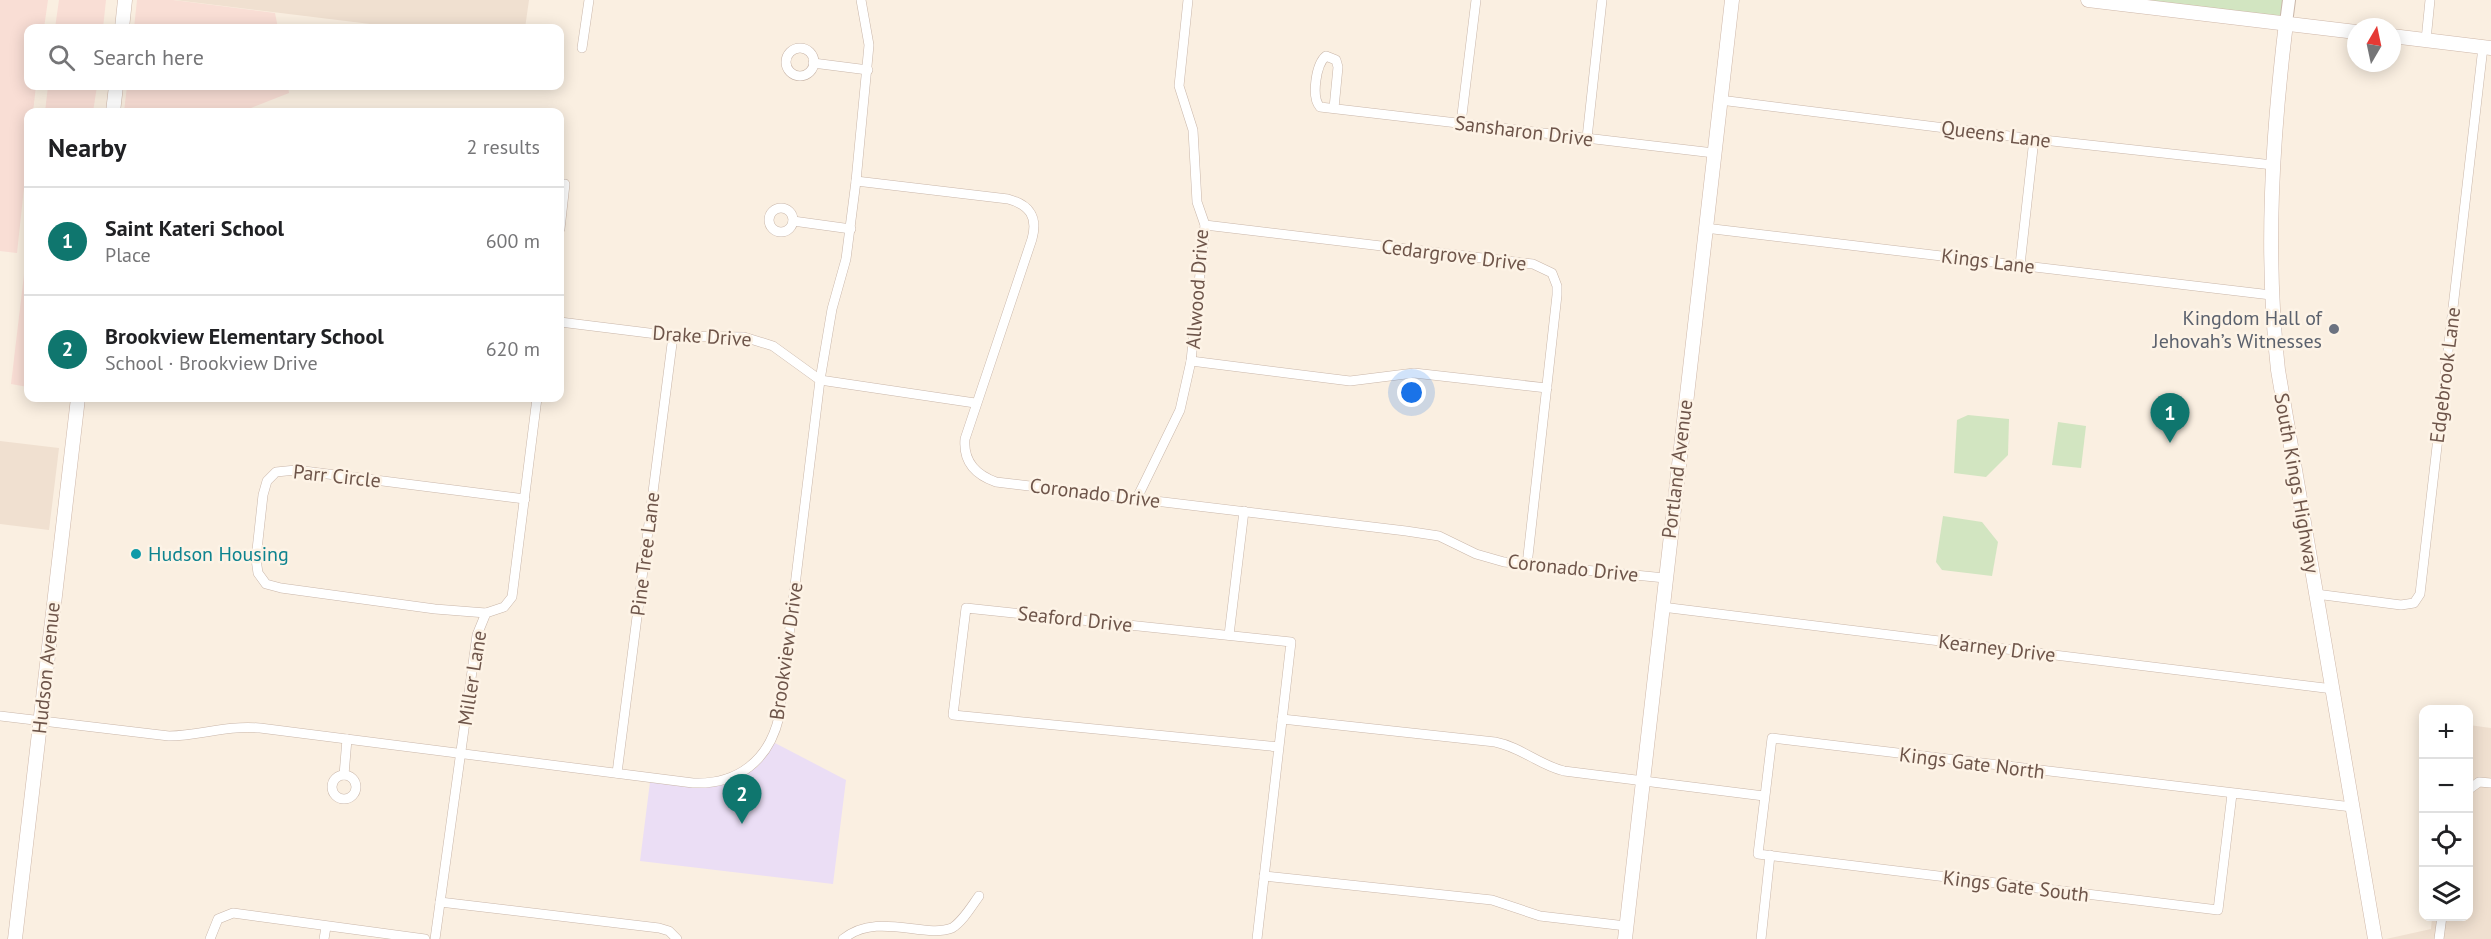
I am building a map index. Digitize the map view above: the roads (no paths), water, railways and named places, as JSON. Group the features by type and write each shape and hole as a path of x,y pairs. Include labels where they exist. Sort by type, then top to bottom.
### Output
{"main road":[{"path":"122,24 125,0"},
{"name":"Portland Avenue","path":"1626,932 1732,0"},
{"path":"2088,0 2347,31"},
{"name":"South Kings Highway","path":"2286,23 2273,165 2271,295 2278,370 2375,939"},
{"path":"2401,37 2487,48"},
{"path":"113,108 116,90"},
{"name":"Hudson Avenue","path":"15,939 78,402"}],"street":[{"path":"582,48 589,0"},
{"name":"Brookview Drive","path":"0,716 169,736 239,726 693,783 719,782 749,768 768,747 779,717 820,380 829,324 851,229 868,70 869,45 861,0"},
{"name":"Allwood Drive","path":"1137,498 1180,410 1191,361 1205,225 1197,202 1193,130 1179,86 1188,0"},
{"path":"1461,123 1476,0"},
{"path":"1587,138 1602,0"},
{"path":"2286,23 2289,0"},
{"path":"2426,40 2430,0"},
{"name":"Edgebrook Lane","path":"2316,594 2402,605 2414,603 2420,594 2487,48"},
{"path":"1326,56 1336,60 1338,67 1334,108 1320,107 1316,102 1320,63 1326,56"},
{"path":"813,63 868,70"},
{"name":"Queens Lane","path":"1720,100 2034,139 2273,165"},
{"name":"Sansharon Drive","path":"1334,108 1714,153"},
{"path":"2020,265 2034,139"},
{"name":"Coronado Drive","path":"856,181 1008,199 1024,205 1033,215 1035,229 1032,239 964,439 965,453 971,466 986,479 1431,534 1485,557 1527,565 1665,578"},
{"path":"564,193 565,184"},
{"path":"793,221 851,229"},
{"name":"Cedargrove Drive","path":"1205,225 1533,264 1547,268 1552,273 1557,286 1527,565"},
{"name":"Kings Lane","path":"1705,228 2271,295"},
{"name":"Drake Drive","path":"564,322 673,336 744,337 759,340 786,353 820,380"},
{"name":"Pine Tree Lane","path":"617,773 673,336"},
{"path":"1191,361 1350,381 1414,373 1547,388"},
{"path":"820,380 975,403"},
{"name":"Miller Lane","path":"435,939 477,635 486,613 504,607 512,597 537,402"},
{"name":"Parr Circle","path":"486,613 435,609 266,584 258,573 256,559 265,488 276,472 296,470 525,499"},
{"path":"1229,635 1244,511"},
{"name":"Kearney Drive","path":"1662,607 2333,689"},
{"name":"Seaford Drive","path":"1279,747 953,715 966,608 1291,642 1282,719"},
{"path":"1257,939 1282,719 1495,742 1516,747 1556,770 1643,779 1764,796 1758,854 1770,855 1761,939"},
{"name":"Kings Gate North","path":"1764,796 1772,738 2352,807"},
{"path":"344,775 347,739"},
{"path":"2473,787 2479,782 2491,783"},
{"name":"Kings Gate South","path":"1770,855 2218,910 2232,794"},
{"path":"1264,876 1492,900 1540,916 1626,932"},
{"path":"843,939 856,930 871,927 944,932 960,921 979,896"},
{"path":"440,902 659,928 669,931 677,939"},
{"path":"210,939 218,919 233,913 425,939"},
{"path":"2439,939 2441,921"},
{"path":"324,939 326,927"}],"place":[{"name":"Kingdom Hall of Jehovah’s Witnesses","path":"2334,329"},
{"name":"Saint Kateri School","path":"2170,443"},
{"name":"Hudson Housing","path":"136,554"},
{"name":"Brookview Elementary School","path":"742,824"}]}
